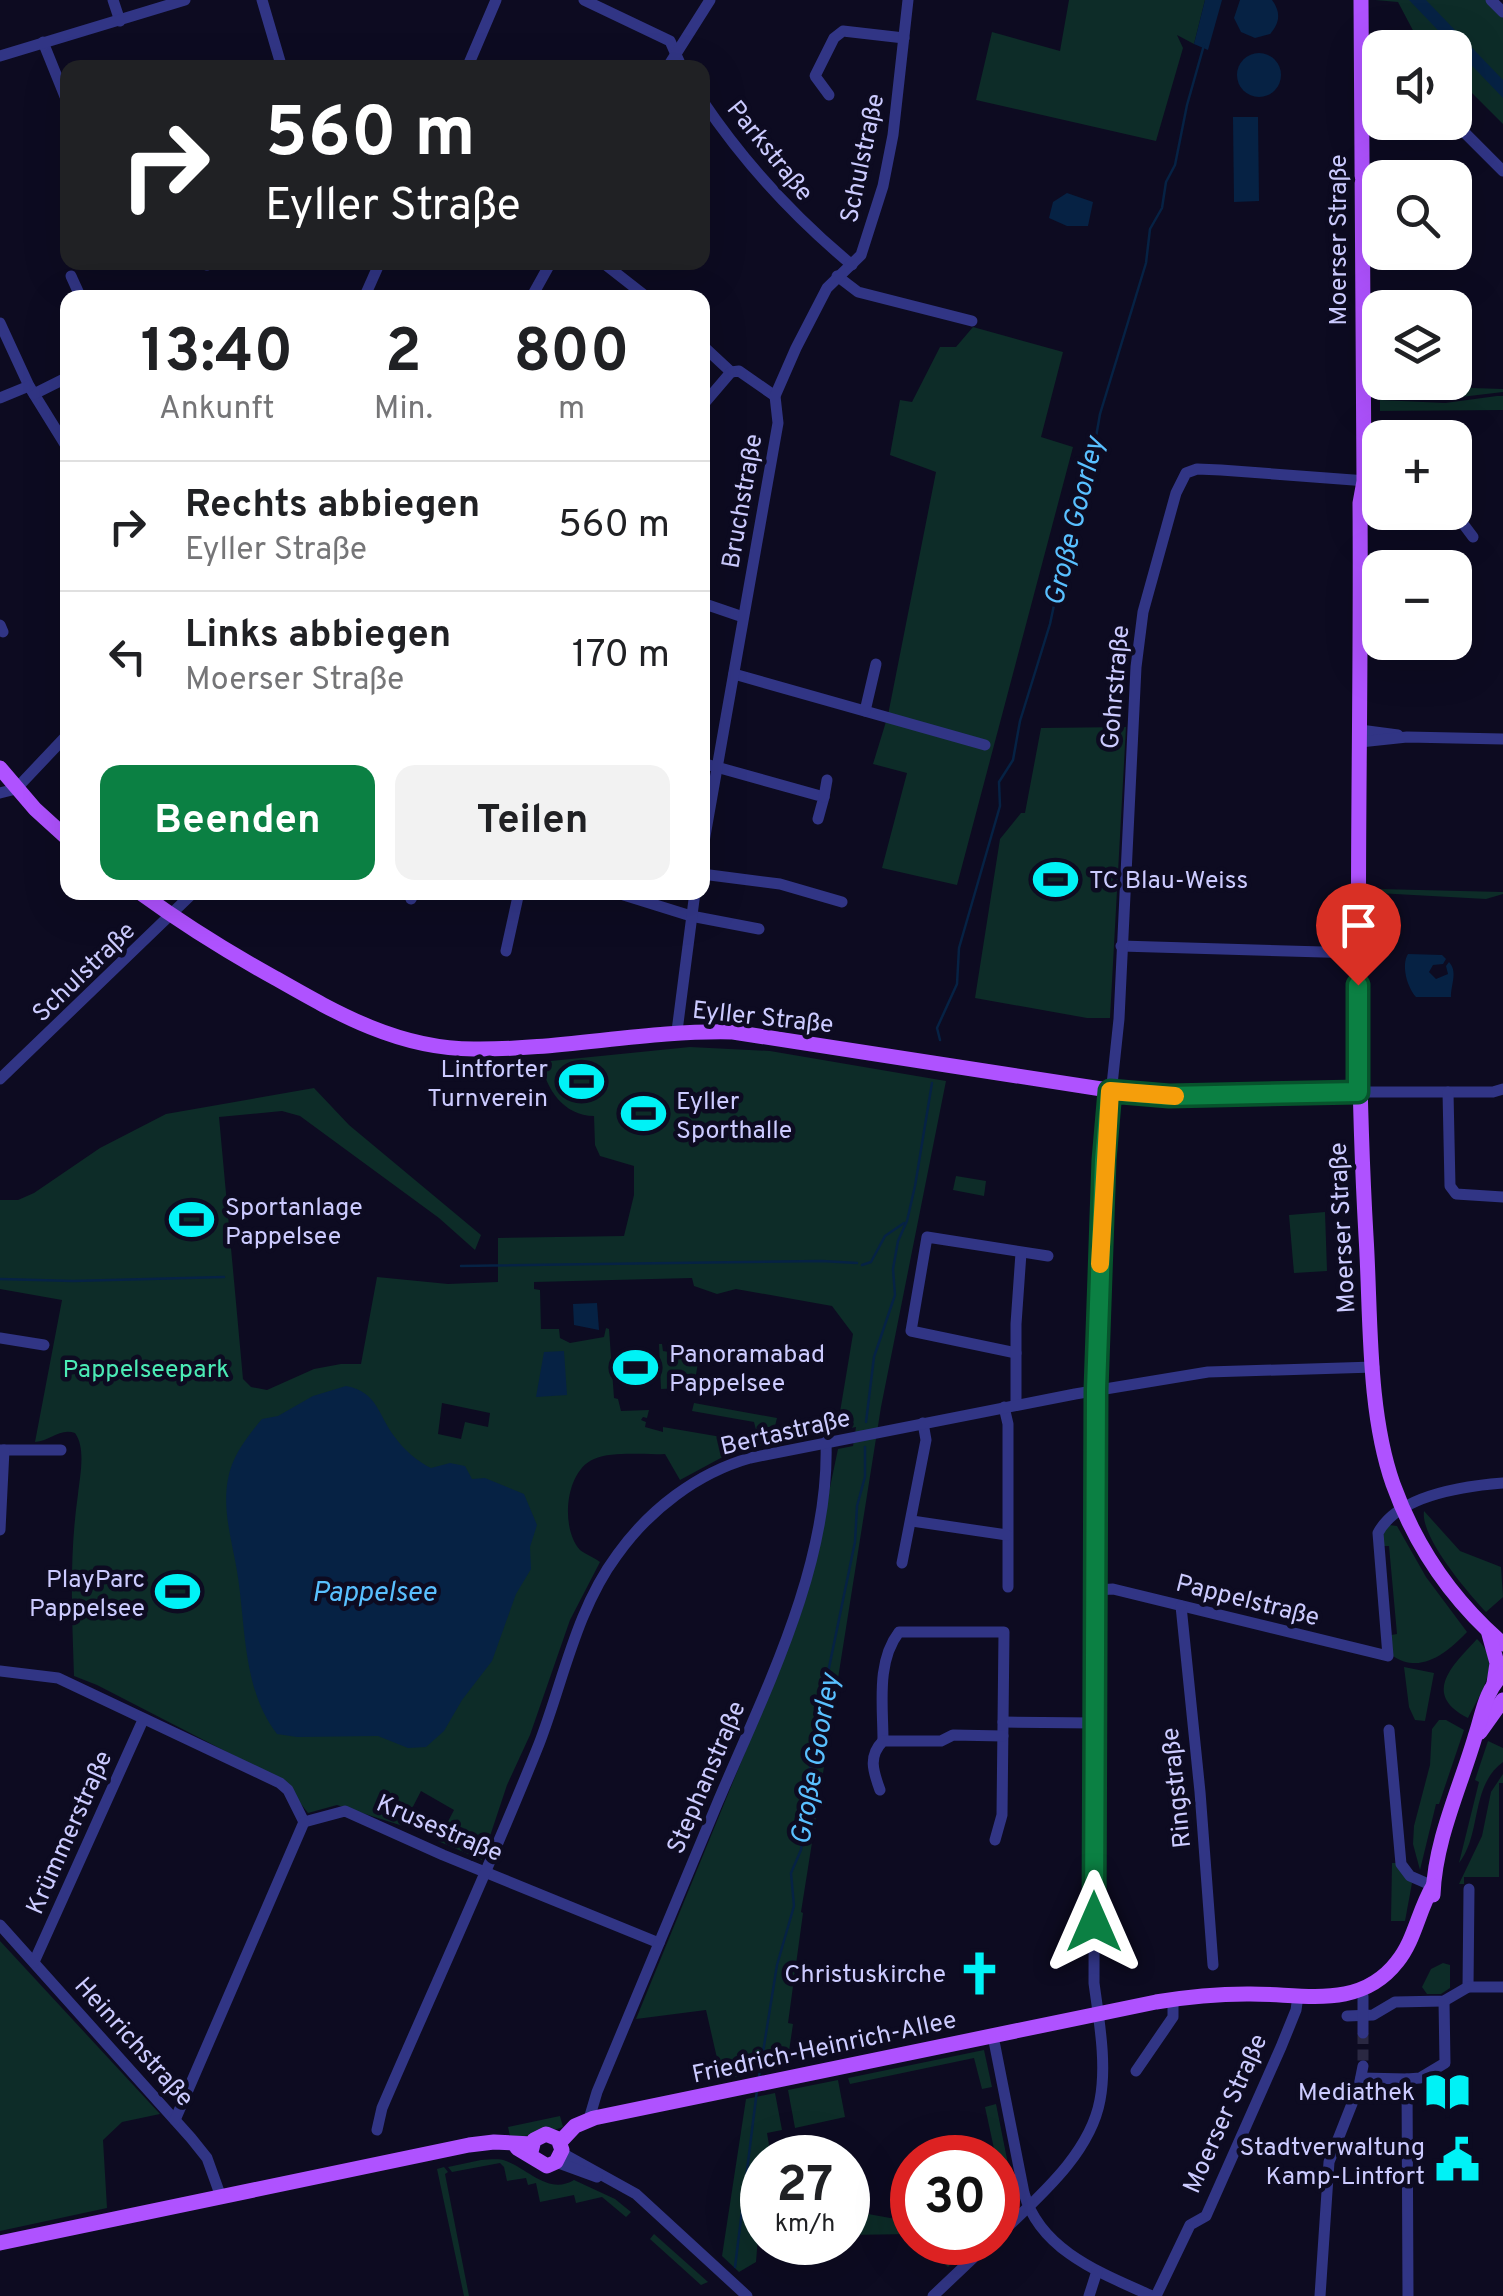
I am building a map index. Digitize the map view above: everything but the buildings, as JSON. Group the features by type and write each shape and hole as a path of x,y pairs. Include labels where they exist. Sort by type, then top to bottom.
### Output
{"main road":[{"name":"Moerser Straße","path":"1361,0 1370,420"},
{"name":"Moerser Straße","path":"1369,530 1358,1092 1380,1429 1403,1508 1432,1565 1452,1594 1503,1644"},
{"path":"0,768 8,791 60,832"},
{"name":"Eyller Straße","path":"150,900 330,1009 398,1039 474,1050 677,1031 733,1032 1110,1091 1169,1096 1358,1092"},
{"path":"1365,1992 1385,1983 1410,1954 1428,1915 1461,1774 1484,1702 1499,1679 1488,1631"},
{"path":"1475,1739 1503,1700"},
{"name":"Friedrich-Heinrich-Allee","path":"560,2152 575,2126 589,2119 1173,2000 1223,1996 1339,2002 1365,1992"},
{"path":"0,2243 494,2142 532,2149 542,2165 560,2152 546,2134 532,2149"}],"street":[{"path":"113,0 120,21"},
{"path":"0,56 185,0"},
{"path":"262,0 280,60"},
{"path":"470,60 496,0"},
{"path":"584,0 670,41 677,60"},
{"path":"671,60 710,0"},
{"name":"Schulstraße","path":"775,396 804,333 837,276 861,255 883,186 893,136 908,0"},
{"path":"1491,0 1503,12"},
{"name":"Schulstraße","path":"829,95 815,76 834,38 843,31 904,38"},
{"path":"43,42 60,84"},
{"name":"Parkstraße","path":"710,111 766,186 852,265"},
{"path":"1472,140 1503,171"},
{"path":"612,270 638,290"},
{"path":"71,276 78,290"},
{"path":"837,276 858,292 972,321"},
{"path":"0,323 32,390 60,436"},
{"path":"710,353 732,372"},
{"path":"710,397 732,372 739,371 775,396"},
{"path":"0,398 60,380"},
{"name":"Bruchstraße","path":"710,805 778,423 775,396"},
{"name":"Gohrstraße","path":"1098,2015 1094,1984 1096,1390 1104,1160 1119,1018 1135,681 1143,612 1180,479 1197,469 1362,480"},
{"path":"1468,530 1473,537"},
{"path":"710,607 742,617"},
{"path":"865,711 876,664"},
{"path":"734,674 985,745"},
{"path":"1365,736 1503,739"},
{"path":"8,791 60,742"},
{"path":"710,766 824,797"},
{"path":"818,819 827,780"},
{"path":"710,875 780,884 842,902"},
{"name":"Schulstraße","path":"0,1079 187,900"},
{"path":"506,951 517,900"},
{"path":"640,900 691,916 759,930"},
{"path":"677,1031 694,900"},
{"path":"1121,946 1358,953"},
{"path":"1358,1092 1503,1089"},
{"path":"1448,1092 1450,1186 1456,1194 1503,1197"},
{"path":"1016,1353 911,1331 927,1237 1048,1256"},
{"path":"1008,1587 1008,1424 1021,1253"},
{"path":"0,1338 44,1345"},
{"name":"Bertastraße","path":"377,2130 382,2108 537,1748 586,1610 607,1568 628,1540 684,1490 712,1471 750,1458 1096,1390 1208,1372 1374,1366"},
{"path":"902,1563 926,1440 923,1423"},
{"name":"Stephanstraße","path":"589,2119 762,1700 801,1592 827,1472 826,1442"},
{"path":"0,1530 2,1450 61,1450"},
{"path":"1403,1508 1452,1492 1503,1483"},
{"name":"Pappelstraße","path":"1097,1590 1113,1590 1388,1656 1378,1533 1403,1508"},
{"path":"912,1522 1006,1534"},
{"name":"Ringstraße","path":"1181,1606 1213,1966"},
{"path":"880,1790 872,1770 874,1750 883,1740 882,1672 893,1640 900,1632 1004,1632 1002,1815 995,1840"},
{"path":"0,1672 58,1678 280,1784 288,1790 304,1822 176,2120"},
{"name":"Krümmerstraße","path":"34,1962 143,1720"},
{"path":"883,1740 942,1741 953,1735 1003,1729 1095,1723"},
{"path":"1390,1730 1401,1864 1410,1876 1433,1886"},
{"name":"Krusestraße","path":"304,1822 345,1811 659,1944"},
{"path":"1468,1987 1469,1888"},
{"name":"Heinrichstraße","path":"0,1925 207,2158 221,2197"},
{"path":"1347,2016 1372,2015 1395,2002 1444,2001 1468,1987 1503,1987"},
{"path":"1363,2033 1365,1992"},
{"name":"Moerser Straße","path":"1154,2296 1190,2224 1206,2216 1298,1999"},
{"path":"1136,2071 1173,2017 1173,2000"},
{"path":"1320,2296 1329,2162 1362,2072 1420,2078 1444,2063 1444,2001"},
{"path":"1020,2214 1068,2161 1095,2119 1103,2073 1098,2015"},
{"path":"993,2036 1028,2206 1053,2239 1083,2264 1154,2296"},
{"path":"1408,2079 1408,2296"},
{"path":"560,2152 644,2201 747,2296"},
{"path":"933,2296 966,2265"},
{"path":"1088,2296 1097,2272"}],"green space":[{"path":"1069,0 1205,0 1194,44 1177,35 1183,48 1156,141 976,100 992,32 1060,51"},
{"path":"1375,0 1491,0 1503,12 1503,124 1472,93 1472,30 1413,30 1398,2"},
{"path":"973,327 1063,352 1041,437 1073,447 957,885 882,868 907,773 873,764 888,715 936,472 890,455 900,400 912,402 940,347 956,347"},
{"path":"1472,388 1503,389 1472,396"},
{"path":"1503,396 1503,410 1380,411 1380,400 1445,403"},
{"name":"TC Blau-Weiss","path":"1126,727 1110,1018 1087,1018 975,998 1000,839 1025,813 1041,728"},
{"path":"1378,889 1503,894 1486,899 1377,893"},
{"name":"Pappelseepark","path":"690,1047 770,1051 946,1081 881,1407 801,1912 787,2065 722,2080 706,2010 636,2019 789,1645 815,1559 838,1449 853,1446 856,1427 821,1434 818,1430 838,1424 853,1334 832,1306 736,1289 717,1294 694,1286 692,1278 534,1282 534,1289 540,1290 541,1329 559,1329 560,1338 570,1343 604,1337 606,1328 609,1329 614,1398 618,1399 621,1411 649,1410 647,1418 641,1420 646,1422 645,1427 663,1432 663,1427 733,1439 730,1453 680,1480 665,1454 602,1457 584,1465 577,1475 569,1501 570,1528 580,1550 600,1562 570,1620 482,1860 438,1841 454,1810 421,1791 403,1826 337,1805 308,1813 283,1781 74,1676 72,1563 80,1446 75,1433 69,1432 35,1442 62,1300 0,1289 0,1200 18,1200 34,1193 100,1148 166,1114 314,1088 349,1125 481,1235 475,1250 439,1218 300,1116 282,1111 219,1117 243,1379 251,1387 267,1390 314,1369 361,1364 377,1277 448,1284 498,1282 498,1238 624,1236 634,1195 634,1166 600,1156 595,1145 594,1116 574,1111 558,1099 541,1062","holes":["442,1403 490,1413 488,1427 465,1422 461,1439 438,1434"]},
{"path":"956,1176 986,1181 984,1196 953,1190"},
{"path":"1325,1212 1327,1271 1294,1273 1289,1215"},
{"path":"659,1344 663,1351 699,1357 695,1380 702,1382 701,1387 661,1389"},
{"path":"694,1403 777,1418 775,1426 801,1430 800,1437 760,1446 754,1422 692,1411"},
{"path":"1424,1511 1460,1551 1501,1567 1503,1597 1486,1612 1437,1549 1429,1535"},
{"path":"1389,1525 1397,1526 1426,1577 1467,1632 1443,1653 1424,1662 1403,1661 1393,1656 1391,1635 1397,1634 1389,1546 1383,1546 1383,1532"},
{"path":"1477,1639 1485,1648 1489,1668 1468,1718 1454,1709 1444,1689 1451,1669"},
{"path":"1404,1667 1434,1673 1425,1721 1415,1720 1409,1707"},
{"path":"1439,1720 1464,1730 1436,1804 1420,1870 1413,1844 1414,1826 1430,1765 1432,1729"},
{"path":"1488,1741 1503,1748 1503,1762 1485,1784 1471,1838 1459,1863 1479,1782 1475,1780"},
{"path":"1503,1774 1503,1783 1499,1783 1499,1877 1464,1877 1464,1884 1459,1884 1482,1836 1491,1792"},
{"path":"1392,1863 1397,1863 1412,1883 1405,1921 1391,1921"},
{"path":"0,1941 160,2114 122,2122 103,2140 107,2208 0,2231"},
{"path":"1443,1963 1450,1965 1450,1988 1441,1994 1427,1994 1422,1987 1431,1969"},
{"path":"984,2050 992,2087 982,2089 974,2058 850,2084 848,2078"},
{"path":"838,2080 845,2117 795,2128 788,2090"},
{"path":"775,2093 782,2130 767,2135 740,2135 746,2099"},
{"path":"996,2104 1002,2135 991,2135 985,2107"},
{"path":"560,2116 563,2127 510,2136 508,2127"},
{"path":"740,2138 740,2265 751,2265 739,2272 722,2256"},
{"path":"481,2160 506,2161 556,2185 574,2180 615,2199 631,2212 626,2217 602,2197 576,2203 574,2195 540,2202 536,2183 528,2185 526,2178 507,2181 500,2163 452,2172 448,2167"},
{"path":"444,2167 469,2296 464,2296 437,2169"},
{"path":"870,2214 890,2218 890,2234 870,2235"},
{"path":"654,2234 708,2282 701,2285 650,2239"}],"water":[{"path":"1205,0 1222,0 1208,50 1194,44"},
{"path":"1240,0 1272,0 1278,17 1270,34 1255,38 1241,32 1234,18"},
{"path":"1409,0 1426,0 1455,30 1438,30"},
{"path":"1472,48 1503,80 1503,98 1472,66"},
{"path":"1259,53 1275,59 1281,75 1275,91 1259,97 1243,91 1237,75 1243,59"},
{"path":"1233,117 1258,117 1259,201 1234,202"},
{"path":"1067,193 1093,202 1088,226 1067,226 1049,218 1053,202"},
{"path":"1408,954 1442,955 1446,959 1443,964 1433,965 1429,972 1436,979 1448,974 1449,962 1454,974 1451,997 1416,997 1406,976"},
{"path":"597,1303 599,1330 574,1325 573,1304"},
{"path":"564,1351 567,1395 536,1397 544,1352"},
{"name":"Pappelsee","path":"346,1386 371,1399 398,1441 416,1459 431,1468 450,1463 465,1466 472,1479 485,1478 524,1494 537,1525 530,1547 531,1569 516,1594 492,1661 444,1731 426,1747 408,1748 378,1736 277,1734 251,1677 227,1514 230,1471 241,1447 262,1419 278,1416 313,1396"}],"waterway":[{"name":"Große Goorley","path":"940,1040 937,1028 957,984 959,948 1000,806 999,782 1013,760 1020,721 1050,624 1065,553 1092,460 1100,414 1146,263 1150,229 1162,208 1166,182 1175,165 1204,45"},
{"name":"Große Goorley","path":"866,1422 874,1357 895,1295 893,1269 915,1186 932,1083"},
{"path":"862,1265 871,1262 885,1236 904,1223"},
{"path":"461,1266 857,1263"},
{"path":"0,1279 224,1277"},
{"name":"Große Goorley","path":"759,2077 777,1965 794,1906 791,1873 801,1850 813,1745 855,1542 857,1506 865,1477 865,1447"},
{"path":"735,2267 757,2090"}],"tunnel":[{"path":"1363,2033 1363,2066"}],"slow traffic":[{"path":"1100,1264 1110,1091 1175,1096"}],"place":[{"name":"TC Blau-Weiss","path":"1056,879"},
{"name":"Lintforter Turnverein","path":"581,1082"},
{"name":"Eyller Sporthalle","path":"643,1114"},
{"name":"Sportanlage Pappelsee","path":"192,1220"},
{"name":"Panoramabad Pappelsee","path":"636,1367"},
{"name":"PlayParc Pappelsee","path":"178,1592"},
{"name":"Christuskirche","path":"979,1973"},
{"name":"Mediathek","path":"1448,2091"},
{"name":"Stadtverwaltung Kamp-Lintfort","path":"1458,2160"}],"route":[{"path":"1094,1922 1096,1390 1110,1091 1169,1096 1358,1092 1358,985"}]}
